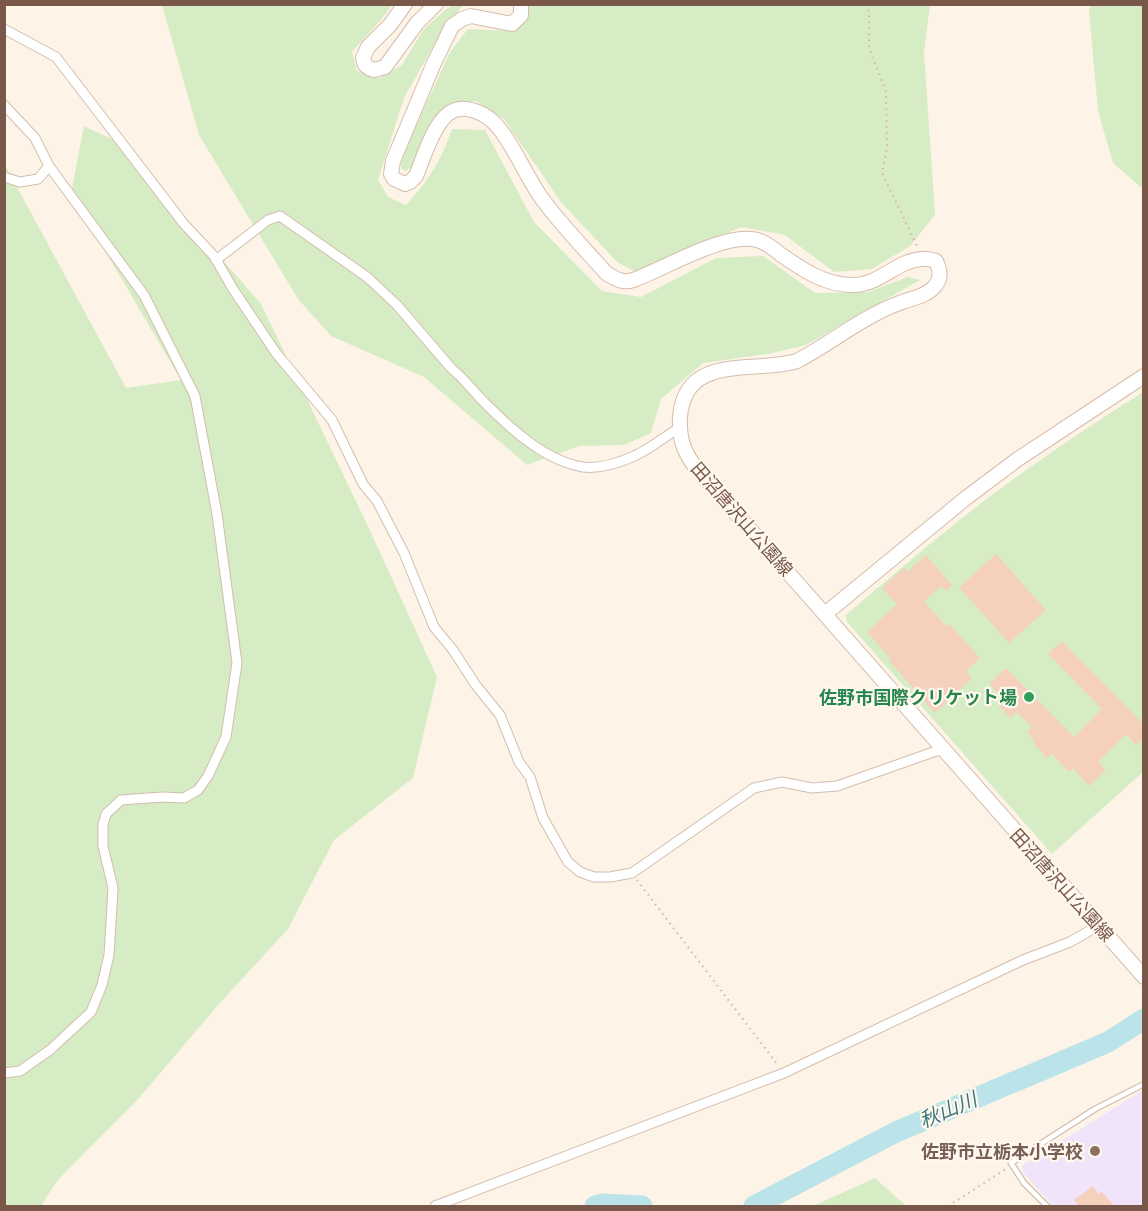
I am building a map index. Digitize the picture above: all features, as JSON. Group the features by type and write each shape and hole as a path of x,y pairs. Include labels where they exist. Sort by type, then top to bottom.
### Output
{"main road":[{"path":"405,4 390,25 368,47 363,58 365,65 369,68 374,70 385,67 417,23 436,4"},
{"path":"521,4 520,15 512,24 471,16 452,26 393,161 391,174 393,179 405,184 410,182 416,176 439,123 456,110 467,109 491,120 507,141 542,199 606,273 620,281 628,282 722,243 738,239 763,242 805,271 826,281 839,284 856,285 870,282 908,262 923,259"},
{"name":"田沼唐沢山公園線","path":"923,259 936,261 940,270 940,280 924,295 875,313 797,361 783,365 720,369 695,382 686,395 681,411 680,440 685,454 696,468 1143,977"},
{"path":"825,614 966,498 1018,459 1143,376"}],"street":[{"path":"4,29 56,57 184,224 216,260 276,353 332,420 363,484 377,501 404,553 434,627 500,714 519,762 530,777 543,818 568,862 580,872 594,877 632,873 754,788 782,782 812,788 837,786 942,749"},
{"path":"4,105 35,138 49,166 144,295 195,396 217,514 237,663 226,737 208,776 198,790 184,798 121,800 106,814 103,825 103,846 113,888 109,955 102,985 90,1012 50,1050 20,1071 4,1073"},
{"path":"4,177 20,182 38,179 49,166"},
{"path":"216,260 268,220 280,216 367,277 397,305 451,369 525,440 568,463 584,467 599,467 633,457 679,428"},
{"path":"435,1206 784,1073 1023,960 1070,942 1098,926"}],"lane":[{"path":"1047,1206 1024,1183 1011,1163 1095,1109 1143,1084"}],"path":[{"path":"866,4 869,12 869,48 886,92 887,148 882,174 923,259"},
{"path":"632,873 784,1073"},
{"path":"948,1206 1011,1163"}],"shaded area":[{"name":"佐野市立栃本小学校","path":"1143,1090 1143,1206 1053,1206 1023,1172 1022,1166"}],"green space":[{"path":"1092,4 1143,5 1143,189 1113,163 1098,111 1089,11"},
{"path":"162,5 392,5 352,52 357,71 379,78 402,65 423,30 445,10 454,5 463,5 440,34 404,98 378,180 388,197 406,205 434,170 452,129 485,130 534,222 602,291 641,297 716,258 763,256 815,293 868,292 908,277 920,280 806,345 768,354 703,363 661,399 651,433 624,445 579,446 527,465 424,377 331,336 298,299 199,135"},
{"path":"525,5 930,5 924,52 935,215 910,246 872,269 834,272 785,235 741,227 636,272 617,262 561,202 504,119 476,101 447,105 430,129 413,166 406,171 401,169 402,156 450,52 468,29 514,31 526,16"},
{"path":"84,126 122,144 261,304 367,524 437,677 413,778 334,840 288,929 219,1004 139,1098 57,1181 41,1206 4,1206 4,163 126,388 181,380 71,193"},
{"name":"佐野市国際クリケット場","path":"1143,392 1143,772 1052,854 847,622 846,615 988,498"},
{"path":"875,1178 906,1206 813,1206"}],"building":[{"path":"996,554 1046,610 1009,643 959,587"},
{"path":"926,555 952,585 946,591 941,586 924,602 946,626 949,624 980,658 966,671 972,678 935,713 867,632 897,604 882,588 904,568 907,572"},
{"path":"1062,641 1143,724 1143,738 1136,745 1126,734 1098,762 1106,770 1089,786 1073,768 1069,772 1052,754 1047,758 1033,743 1035,741 1027,732 1032,727 1017,712 1011,718 999,706 1005,700 989,684 1006,668 1074,737 1102,709 1048,654"},
{"path":"1093,1186 1099,1194 1102,1192 1114,1206 1079,1206 1074,1200"}],"waterway":[{"name":"秋山川","path":"754,1206 896,1132 1108,1042 1144,1019"},
{"name":"秋山川","path":"595,1206 602,1204 642,1206"}],"place":[{"name":"佐野市国際クリケット場","path":"1029,697"},
{"name":"佐野市立栃本小学校","path":"1095,1151"}]}
